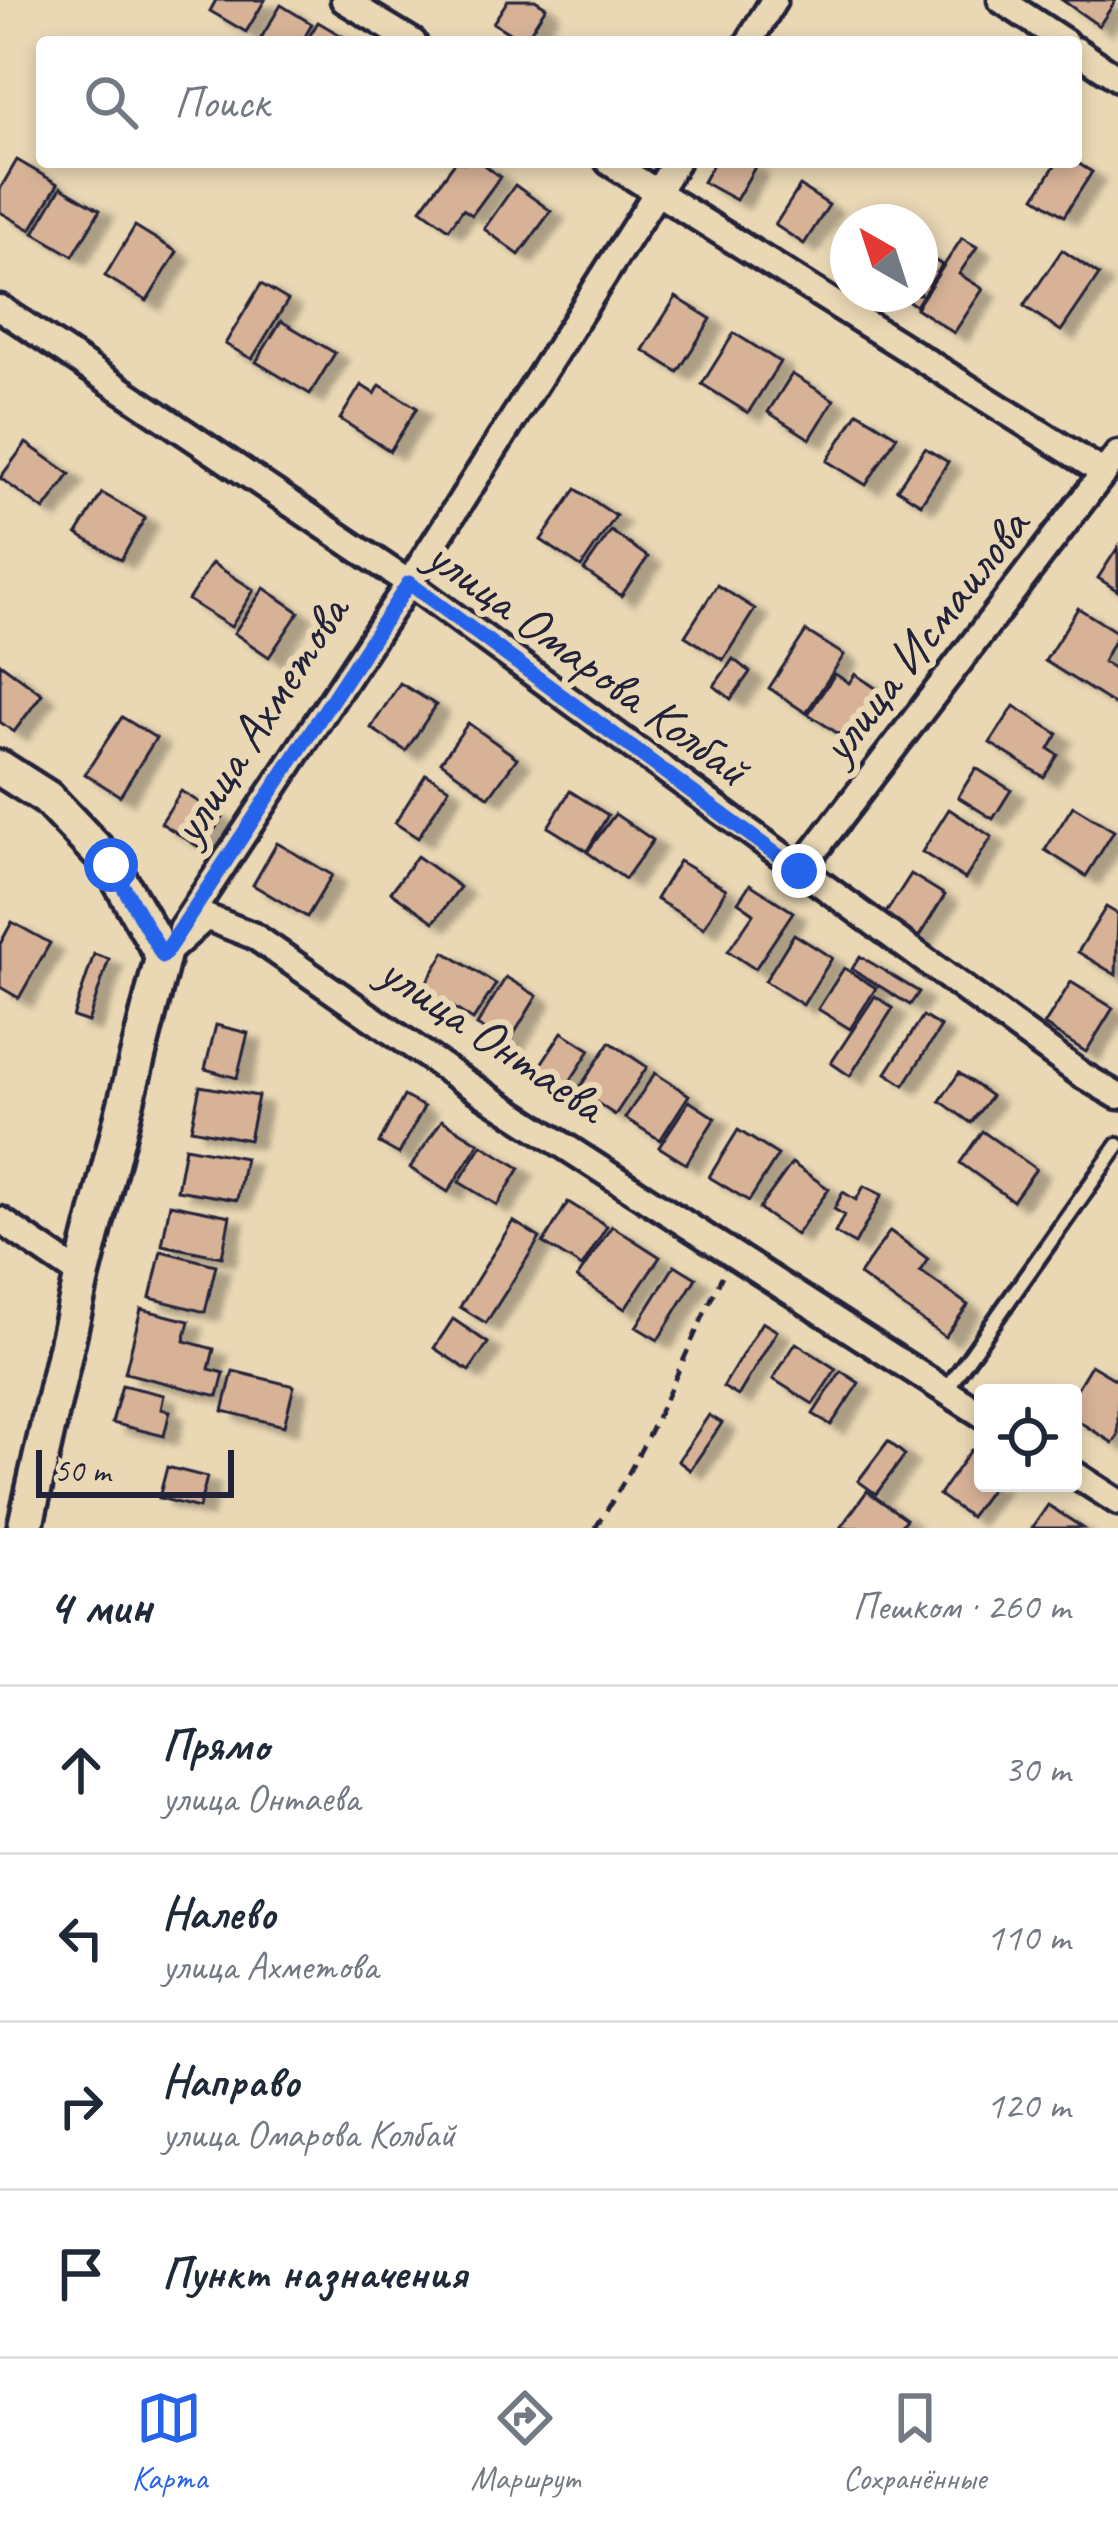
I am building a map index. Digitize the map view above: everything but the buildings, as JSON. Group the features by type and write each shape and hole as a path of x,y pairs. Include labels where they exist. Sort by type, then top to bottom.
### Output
{"main road":[{"path":"0,768 47,798 111,865 163,956"},
{"name":"улица Ахметова","path":"26,1528 82,1276 163,956"}],"street":[{"path":"344,0 402,36"},
{"path":"753,36 774,0"},
{"path":"1001,0 1056,36"},
{"path":"1082,54 1118,77"},
{"path":"619,168 1111,463"},
{"name":"улица Ахметова","path":"163,956 409,583 672,168"},
{"name":"улица Омарова Колбай","path":"0,308 409,583 799,871 1118,1096"},
{"name":"улица Исмаилова","path":"799,871 1111,463"},
{"name":"улица Онтаева","path":"163,956 206,917 254,936 460,1079 974,1409"},
{"path":"0,1220 82,1276"},
{"path":"1082,1479 1118,1502"}],"lane":[{"path":"946,1391 1118,1145"}],"path":[{"path":"595,1528 617,1496 673,1387 732,1254"}],"route":[{"path":"111,865 163,956 409,583 799,871"}]}
